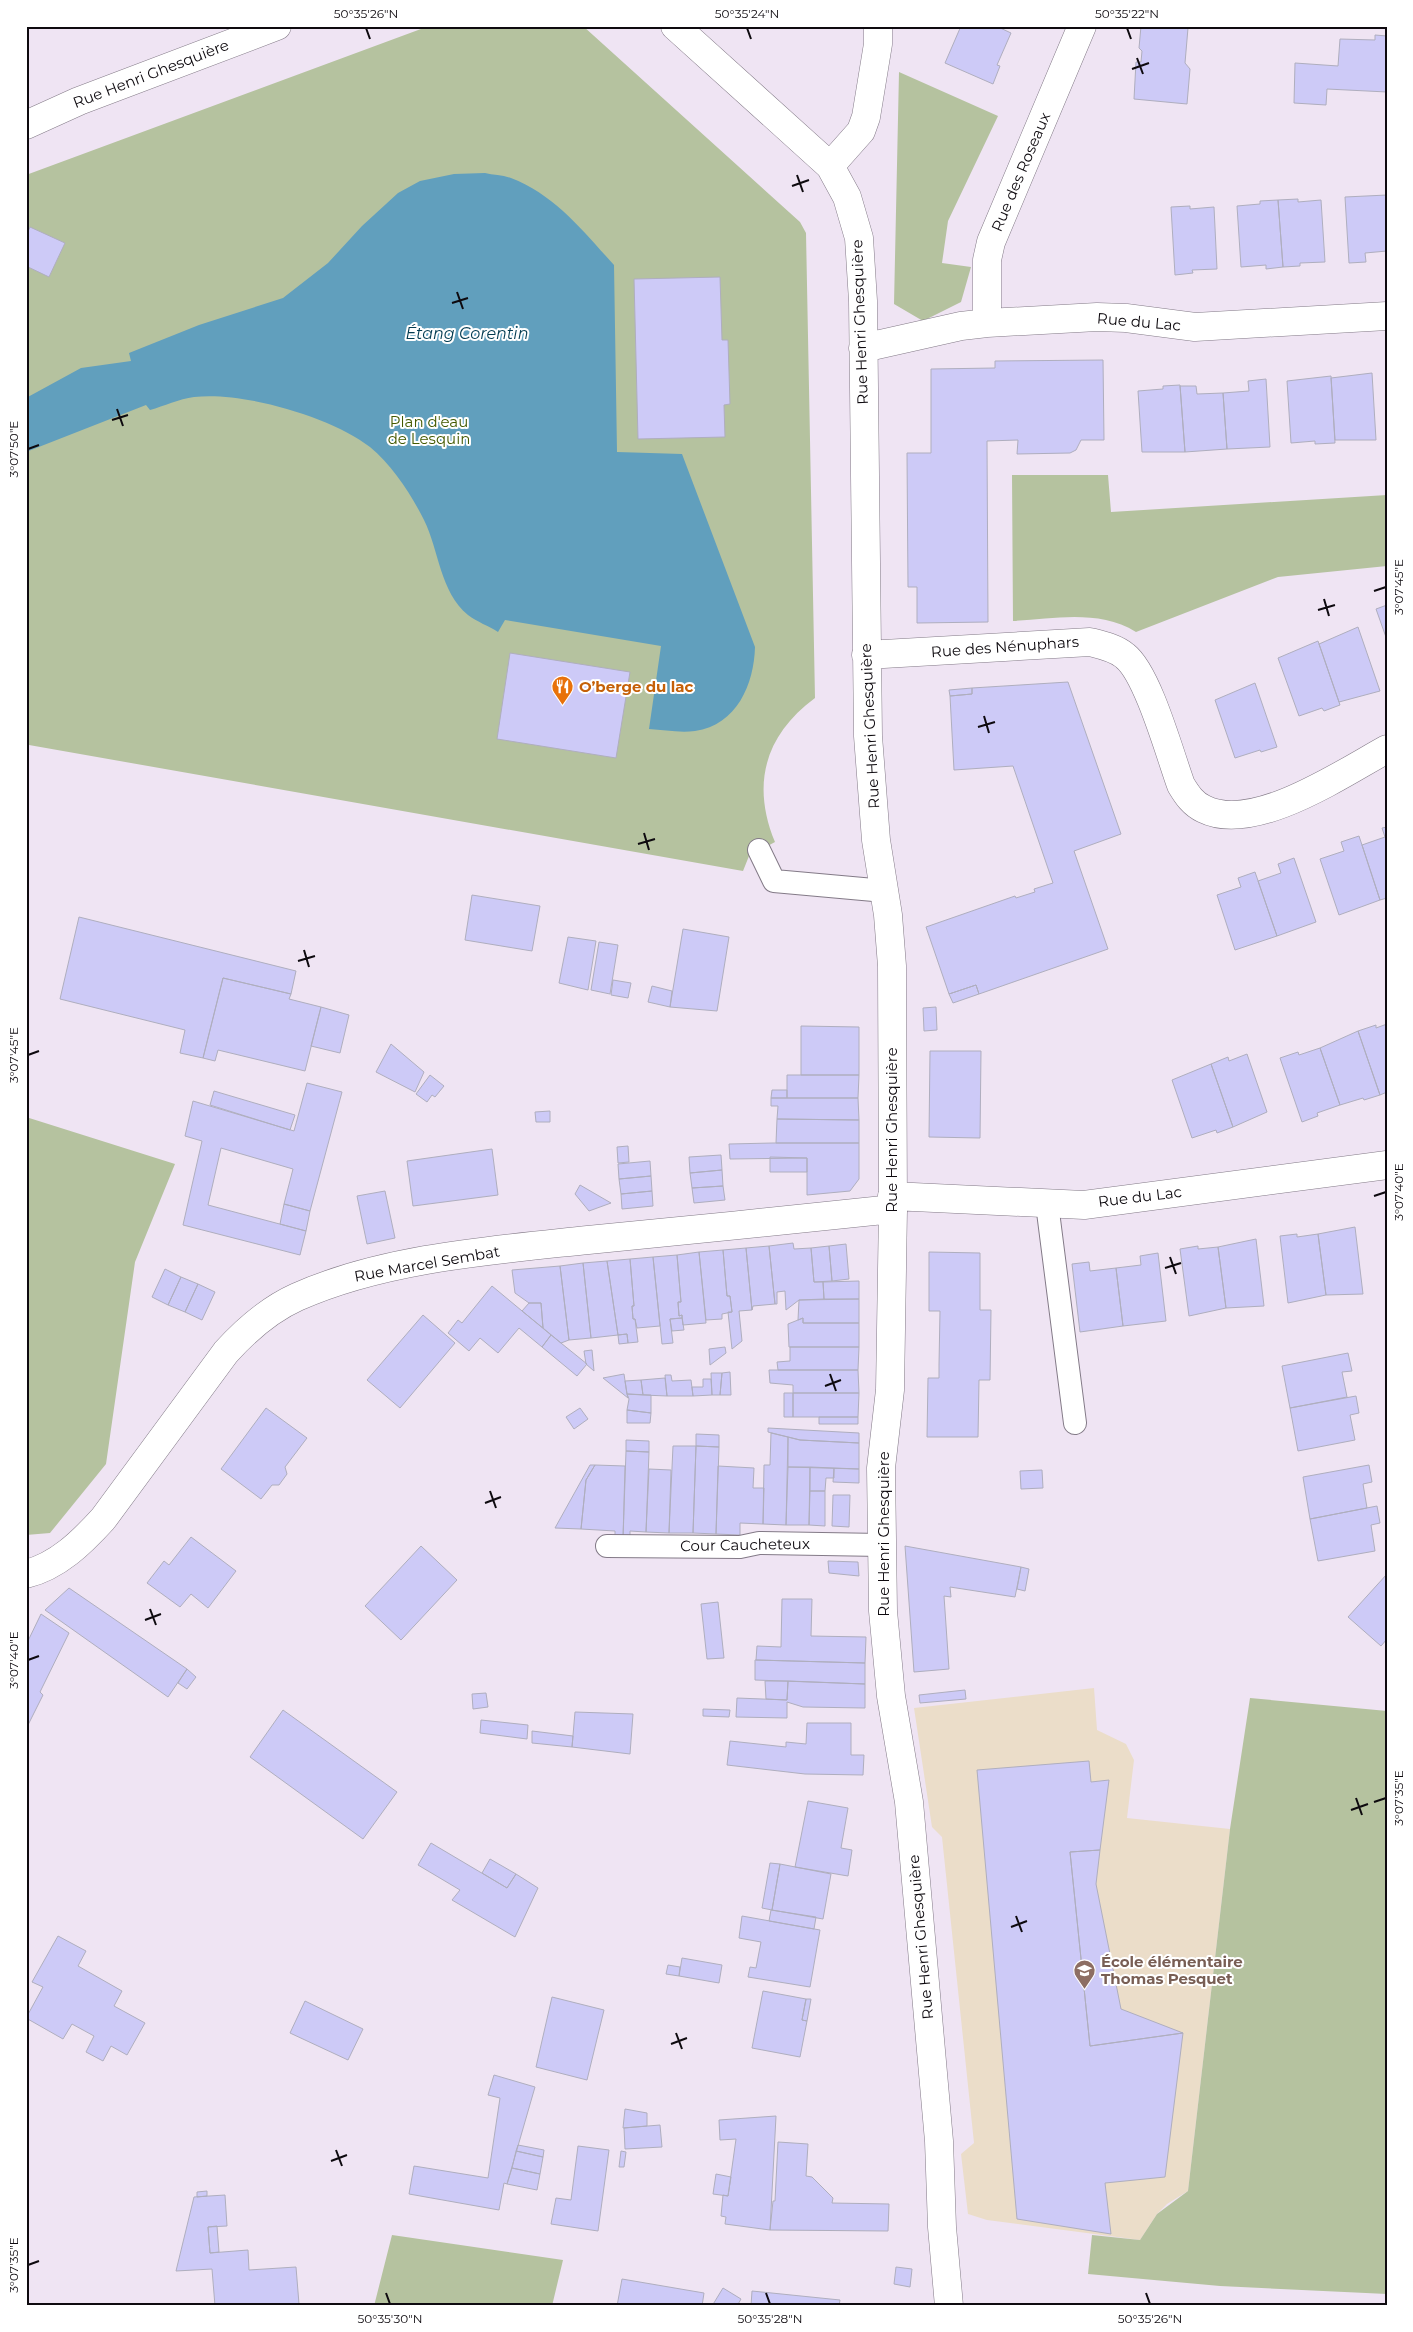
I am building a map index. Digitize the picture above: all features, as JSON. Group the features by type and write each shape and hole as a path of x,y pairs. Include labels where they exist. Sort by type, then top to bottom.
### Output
{"street":[{"name":"Rue Henri Ghesquière","path":"26,125 79,101 277,26"},
{"name":"Rue Henri Ghesquière","path":"675,26 830,166 847,197 859,238 863,348 866,656 870,770 876,840 885,892 892,966 892,1358 881,1468 883,1612 890,1696 909,1802 939,2141 942,2236 949,2306"},
{"path":"830,166 861,131 866,117 869,89 878,44 878,26"},
{"name":"Rue des Roseaux","path":"987,323 987,260 991,242 1082,26"},
{"name":"Rue du Lac","path":"863,348 961,326 987,323 1097,317 1126,318 1195,327 1387,316"},
{"name":"Rue des Nénuphars","path":"866,656 1090,642 1108,647 1125,656 1137,669 1147,688 1181,785 1190,800 1204,809 1222,815 1252,813 1295,799 1387,749"},
{"name":"Rue du Lac","path":"892,1203 1084,1205 1387,1165"},
{"name":"Rue Marcel Sembat","path":"26,1574 36,1571 66,1555 85,1539 103,1519 203,1381 232,1345 245,1331 266,1314 302,1295 354,1276 457,1256 892,1203"}],"lane":[{"path":"759,850 774,882 885,892"},
{"path":"1047,1204 1075,1423"},
{"name":"Cour Caucheteux","path":"607,1546 740,1547 758,1543 882,1545"}],"shaded area":[{"name":"École élémentaire Thomas Pesquet","path":"1094,1688 1097,1730 1126,1744 1134,1760 1127,1818 1230,1829 1188,2191 1167,2204 1157,2214 1140,2240 987,2220 968,2214 961,2154 974,2143 942,1837 932,1827 914,1708"}],"green space":[{"name":"Plan d'eau de Lesquin","path":"429,26 583,26 800,222 806,233 815,698 798,712 784,728 774,745 767,762 764,800 775,842 749,856 743,871 29,745 26,749 26,175"},
{"path":"899,72 998,116 948,221 942,263 971,267 961,302 923,321 894,304"},
{"path":"1012,475 1108,475 1111,512 1387,495 1387,566 1278,577 1136,632 1107,620 1091,618 1076,617 1013,621"},
{"path":"26,1117 175,1164 135,1262 106,1464 50,1533 26,1535"},
{"path":"1250,1698 1387,1711 1387,2294 1220,2286 1088,2274 1092,2235 1140,2240 1157,2214 1188,2191 1230,1829"},
{"path":"392,2235 563,2260 552,2306 374,2306"}],"water":[{"name":"Étang Corentin","path":"485,173 511,178 541,194 567,215 614,265 617,452 682,454 755,647 751,675 740,701 722,721 710,727 689,732 649,729 661,646 505,620 498,632 468,615 451,595 424,520 407,490 393,471 370,447 353,436 310,416 261,402 214,396 194,397 150,410 146,405 26,452 26,398 81,368 131,361 129,353 199,325 283,298 328,263 362,226 398,193 420,181 454,174"}],"building":[{"path":"961,26 996,26 1011,33 997,65 1000,66 993,84 945,63"},
{"path":"1141,26 1188,28 1185,63 1190,69 1187,104 1134,99 1136,62 1141,62 1142,51 1139,48"},
{"path":"1375,35 1387,36 1387,92 1327,89 1326,105 1294,103 1295,63 1338,66 1340,39 1375,40"},
{"path":"1387,195 1387,251 1365,253 1366,262 1349,263 1345,197"},
{"path":"1298,199 1298,202 1321,200 1325,262 1300,263 1300,266 1283,267 1278,200"},
{"path":"1278,200 1283,267 1266,269 1266,265 1241,267 1237,206 1260,204 1260,201"},
{"path":"1190,206 1190,209 1214,207 1217,269 1192,270 1193,273 1175,275 1171,207"},
{"path":"30,227 65,243 49,277 26,266 26,236"},
{"path":"720,277 722,340 728,340 730,404 724,405 725,437 638,439 634,279"},
{"path":"1103,360 1104,440 1081,440 1076,450 1070,453 1017,454 1018,440 987,441 988,622 917,623 917,587 908,587 907,453 931,453 931,369 995,368 995,361"},
{"path":"1372,373 1376,440 1335,440 1331,378"},
{"path":"1331,376 1335,443 1315,444 1315,441 1291,443 1287,381"},
{"path":"1266,379 1270,447 1227,449 1223,393 1249,391 1248,381"},
{"path":"1180,385 1185,452 1142,452 1138,391 1163,389 1163,386"},
{"path":"1180,386 1196,386 1197,394 1223,393 1227,449 1185,452"},
{"path":"1387,605 1387,640 1376,609"},
{"path":"1358,627 1380,691 1339,702 1319,644"},
{"path":"1318,641 1340,705 1324,711 1322,708 1299,716 1278,658"},
{"name":"O’berge du lac","path":"510,653 630,672 616,758 497,739"},
{"path":"1068,682 1121,834 1074,851 1108,949 979,994 976,985 949,994 926,927 1015,896 1016,898 1035,892 1034,889 1053,883 1013,766 954,770 950,696 972,694 972,688"},
{"path":"1255,683 1277,747 1235,758 1215,700"},
{"path":"972,688 972,694 950,696 949,690"},
{"path":"1387,827 1387,898 1380,900 1362,845 1385,837 1382,828"},
{"path":"1359,836 1380,900 1339,915 1320,859 1344,851 1341,842"},
{"path":"1294,858 1316,922 1277,936 1258,881 1281,873 1278,864"},
{"path":"1255,872 1277,936 1235,950 1217,895 1241,887 1238,878"},
{"path":"472,895 540,906 532,951 465,940"},
{"path":"79,917 296,971 291,994 223,978 203,1058 180,1053 185,1030 60,999"},
{"path":"683,929 729,937 717,1011 670,1007"},
{"path":"568,937 596,941 588,990 559,983"},
{"path":"599,942 618,945 610,994 591,990"},
{"path":"223,978 291,994 289,999 321,1007 305,1071 218,1050 215,1061 203,1058"},
{"path":"613,980 631,983 628,998 611,995"},
{"path":"976,985 979,994 953,1003 949,994"},
{"path":"652,986 672,991 670,1007 648,1002"},
{"path":"321,1007 349,1015 340,1053 311,1046"},
{"path":"936,1007 937,1030 924,1031 923,1008"},
{"path":"1387,1024 1387,1092 1380,1095 1358,1031 1376,1025 1376,1028"},
{"path":"801,1026 859,1027 859,1075 801,1075"},
{"path":"1358,1031 1380,1095 1340,1105 1320,1048"},
{"path":"391,1044 424,1072 415,1092 376,1072"},
{"path":"1320,1048 1340,1105 1317,1113 1318,1116 1302,1122 1280,1058 1298,1052 1299,1055"},
{"path":"930,1051 981,1051 980,1138 929,1137"},
{"path":"1247,1054 1267,1112 1233,1127 1211,1064 1228,1057 1229,1061"},
{"path":"1211,1064 1233,1127 1217,1133 1216,1130 1192,1138 1172,1080"},
{"path":"430,1075 444,1086 435,1097 432,1095 427,1102 416,1094"},
{"path":"787,1075 859,1075 858,1098 787,1098"},
{"path":"307,1083 342,1092 310,1211 284,1204 293,1169 221,1148 208,1205 306,1231 300,1255 183,1225 202,1141 185,1136 193,1101 294,1131"},
{"path":"772,1090 787,1090 787,1098 771,1098"},
{"path":"214,1091 295,1115 290,1130 210,1105"},
{"path":"771,1098 858,1098 859,1120 777,1119 778,1106 771,1106"},
{"path":"550,1111 550,1122 536,1122 535,1112"},
{"path":"777,1119 859,1120 859,1143 776,1143"},
{"path":"859,1143 859,1179 850,1191 807,1195 807,1158 730,1159 729,1144"},
{"path":"628,1146 629,1162 618,1163 617,1147"},
{"path":"492,1149 498,1195 413,1206 407,1161"},
{"path":"721,1155 722,1170 690,1173 689,1157"},
{"path":"770,1157 807,1158 807,1172 770,1172"},
{"path":"650,1161 651,1176 619,1179 618,1164"},
{"path":"722,1170 723,1186 692,1188 690,1173"},
{"path":"651,1176 652,1191 621,1194 619,1179"},
{"path":"580,1185 611,1203 589,1211 575,1194"},
{"path":"723,1186 725,1200 694,1203 692,1188"},
{"path":"385,1191 395,1238 367,1244 357,1196"},
{"path":"652,1191 653,1206 622,1209 621,1194"},
{"path":"284,1204 310,1211 306,1231 280,1224"},
{"path":"1355,1227 1363,1294 1326,1295 1318,1234"},
{"path":"1297,1234 1297,1237 1318,1234 1326,1295 1288,1303 1280,1236"},
{"path":"1256,1239 1264,1306 1226,1308 1218,1247"},
{"path":"793,1243 794,1249 811,1248 814,1282 823,1282 824,1299 799,1300 786,1310 785,1291 777,1292 777,1304 775,1304 769,1246"},
{"path":"846,1244 849,1279 832,1281 829,1246"},
{"path":"769,1246 775,1304 753,1306 752,1310 746,1248"},
{"path":"829,1246 832,1281 814,1282 811,1248"},
{"path":"1198,1246 1198,1249 1218,1247 1226,1308 1189,1316 1180,1249"},
{"path":"746,1248 752,1310 739,1311 742,1341 732,1349 728,1312 732,1312 730,1296 727,1296 723,1250"},
{"path":"723,1250 727,1296 730,1296 732,1312 722,1314 722,1319 706,1320 699,1252"},
{"path":"699,1252 706,1323 683,1325 682,1315 679,1316 678,1302 681,1302 677,1255"},
{"path":"929,1252 980,1253 980,1310 991,1310 990,1380 979,1380 978,1437 927,1437 928,1378 939,1378 940,1311 929,1311"},
{"path":"1158,1253 1166,1321 1123,1326 1116,1268 1141,1265 1140,1256"},
{"path":"677,1255 681,1302 678,1302 679,1316 682,1315 682,1318 670,1319 673,1343 662,1344 653,1257"},
{"path":"653,1257 660,1326 637,1328 635,1319 633,1319 632,1306 634,1306 630,1259"},
{"path":"630,1259 634,1306 632,1306 633,1319 635,1319 638,1342 628,1343 627,1334 618,1335 607,1261"},
{"path":"607,1261 618,1335 591,1338 583,1263"},
{"path":"1089,1262 1090,1271 1116,1268 1123,1326 1080,1332 1072,1264"},
{"path":"583,1263 591,1338 569,1340 560,1266"},
{"path":"560,1266 569,1340 561,1343 543,1328 541,1303 529,1303 515,1293 512,1270"},
{"path":"165,1269 181,1277 168,1305 152,1297"},
{"path":"181,1277 198,1284 185,1312 168,1305"},
{"path":"859,1281 859,1299 824,1299 823,1282"},
{"path":"198,1284 215,1292 202,1320 185,1312"},
{"path":"492,1286 551,1335 542,1347 519,1328 498,1353 480,1338 469,1351 448,1333 458,1320 462,1323"},
{"path":"859,1299 859,1323 803,1323 803,1318 798,1320 799,1300"},
{"path":"529,1303 541,1303 543,1328 522,1311"},
{"path":"423,1315 455,1343 400,1408 367,1380"},
{"path":"682,1318 684,1330 672,1331 670,1319"},
{"path":"803,1318 803,1323 859,1323 859,1347 789,1347 788,1324"},
{"path":"627,1334 628,1343 619,1344 618,1335"},
{"path":"551,1335 587,1364 577,1376 542,1347"},
{"path":"725,1347 726,1353 710,1365 709,1349"},
{"path":"790,1347 859,1347 858,1370 778,1370 777,1362 790,1361"},
{"path":"592,1350 594,1371 586,1364 584,1351"},
{"path":"1348,1353 1352,1371 1342,1372 1347,1397 1290,1408 1282,1366"},
{"path":"769,1370 858,1370 859,1393 793,1393 793,1385 770,1383"},
{"path":"730,1372 731,1395 720,1395 722,1373"},
{"path":"711,1373 722,1373 720,1395 712,1395"},
{"path":"624,1374 627,1394 628,1398 603,1378"},
{"path":"665,1375 671,1375 672,1381 691,1380 693,1396 667,1396"},
{"path":"665,1378 667,1396 643,1395 641,1380"},
{"path":"703,1379 711,1379 712,1395 693,1396 692,1387 703,1387"},
{"path":"641,1380 643,1395 627,1394 625,1381"},
{"path":"784,1393 793,1393 793,1417 784,1417"},
{"path":"793,1393 859,1393 858,1417 793,1417"},
{"path":"627,1394 651,1395 651,1413 627,1410 629,1399"},
{"path":"1356,1396 1359,1413 1350,1415 1355,1440 1298,1451 1290,1408"},
{"path":"266,1408 307,1438 285,1467 287,1474 279,1485 272,1485 261,1499 221,1469"},
{"path":"580,1408 588,1419 574,1429 566,1417"},
{"path":"627,1410 651,1413 650,1423 627,1423"},
{"path":"819,1417 858,1417 858,1424 819,1424"},
{"path":"768,1428 859,1433 859,1443 800,1440 768,1432"},
{"path":"771,1433 788,1437 786,1525 763,1524 764,1465 770,1465"},
{"path":"696,1434 719,1435 719,1447 696,1446"},
{"path":"788,1437 800,1440 859,1443 859,1469 788,1467"},
{"path":"626,1440 649,1441 649,1452 626,1451"},
{"path":"673,1446 696,1446 693,1533 669,1533"},
{"path":"696,1446 719,1447 716,1534 693,1533"},
{"path":"626,1451 649,1452 646,1532 630,1531 630,1540 623,1539"},
{"path":"590,1465 595,1465 586,1480 581,1529 555,1528"},
{"path":"595,1465 625,1466 623,1539 615,1539 615,1531 581,1529 586,1480"},
{"path":"1369,1465 1372,1482 1363,1484 1367,1508 1310,1519 1303,1477"},
{"path":"718,1466 754,1468 753,1488 764,1488 763,1524 740,1523 740,1535 716,1534"},
{"path":"788,1467 810,1467 809,1525 786,1525"},
{"path":"810,1467 834,1468 834,1478 826,1478 825,1491 810,1491"},
{"path":"834,1468 859,1469 859,1483 833,1482"},
{"path":"649,1469 671,1470 669,1533 646,1532"},
{"path":"1042,1470 1043,1488 1021,1489 1020,1471"},
{"path":"810,1491 825,1491 825,1526 809,1525"},
{"path":"833,1495 850,1495 849,1527 832,1526"},
{"path":"1377,1506 1380,1523 1371,1525 1375,1551 1318,1561 1310,1519"},
{"path":"191,1537 236,1571 208,1608 191,1594 180,1607 147,1583 164,1561 169,1565"},
{"path":"421,1546 457,1580 401,1640 365,1606"},
{"path":"905,1546 1021,1567 1015,1597 950,1587 951,1597 944,1596 949,1669 914,1672"},
{"path":"828,1561 858,1562 859,1576 829,1573"},
{"path":"1021,1567 1029,1569 1025,1591 1017,1589"},
{"path":"1387,1574 1387,1639 1381,1646 1348,1617"},
{"path":"69,1588 187,1669 168,1697 45,1610"},
{"path":"782,1599 812,1599 811,1636 866,1637 865,1663 756,1660 757,1646 781,1647"},
{"path":"718,1602 724,1658 707,1659 701,1604"},
{"path":"41,1614 69,1633 40,1692 43,1695 26,1729 26,1645"},
{"path":"755,1660 865,1663 865,1684 755,1680"},
{"path":"187,1669 196,1677 187,1689 178,1683"},
{"path":"765,1681 788,1681 787,1700 766,1699"},
{"path":"788,1681 865,1684 865,1708 803,1707 787,1702 787,1718 736,1717 737,1698 787,1700"},
{"path":"965,1690 966,1699 920,1703 919,1695"},
{"path":"486,1693 488,1707 473,1709 472,1694"},
{"path":"703,1709 730,1710 729,1717 703,1716"},
{"path":"283,1710 397,1792 363,1839 250,1757"},
{"path":"575,1712 633,1714 630,1754 572,1747"},
{"path":"481,1720 528,1725 527,1739 480,1733"},
{"path":"807,1723 851,1723 851,1755 864,1755 863,1775 805,1774 727,1765 730,1741 786,1747 786,1742 806,1744"},
{"path":"532,1731 573,1736 572,1747 532,1743"},
{"path":"1089,1761 1091,1782 1109,1780 1100,1850 1070,1852 1090,2046 1183,2033 1165,2177 1105,2183 1111,2234 1017,2219 977,1770"},
{"path":"808,1801 848,1808 841,1848 852,1850 848,1876 795,1867"},
{"path":"431,1843 507,1888 516,1874 538,1888 515,1937 452,1900 460,1890 418,1865"},
{"path":"1100,1850 1096,1884 1121,2009 1183,2033 1090,2046 1070,1852"},
{"path":"490,1859 516,1874 507,1888 482,1873"},
{"path":"770,1863 780,1864 772,1910 762,1908"},
{"path":"780,1864 831,1874 823,1919 772,1910"},
{"path":"771,1910 816,1917 814,1929 769,1921"},
{"path":"742,1916 820,1930 810,1987 748,1977 750,1967 756,1968 761,1942 739,1938"},
{"path":"58,1936 86,1951 78,1966 122,1991 114,2006 145,2023 127,2055 111,2046 103,2061 86,2052 94,2036 72,2024 63,2039 26,2018 43,1987 32,1982"},
{"path":"682,1958 722,1965 719,1983 679,1976"},
{"path":"668,1965 680,1967 679,1976 666,1974"},
{"path":"763,1991 806,1999 802,2020 807,2021 800,2057 752,2048"},
{"path":"552,1997 604,2010 587,2080 536,2067"},
{"path":"806,1999 811,1999 807,2021 802,2020"},
{"path":"305,2001 363,2029 348,2060 290,2033"},
{"path":"494,2075 535,2087 507,2184 504,2183 499,2210 409,2194 414,2166 488,2178 500,2098 488,2095"},
{"path":"625,2109 647,2113 647,2126 623,2128"},
{"path":"776,2116 770,2230 725,2224 726,2217 721,2216 723,2195 728,2196 736,2139 720,2140 719,2120"},
{"path":"660,2125 662,2147 625,2149 624,2128"},
{"path":"778,2142 808,2144 806,2176 812,2177 833,2198 832,2203 889,2204 888,2231 770,2230 773,2201 775,2201"},
{"path":"518,2145 544,2150 543,2157 516,2151"},
{"path":"578,2146 609,2150 598,2231 551,2224 556,2198 571,2200"},
{"path":"516,2151 543,2157 540,2174 512,2168"},
{"path":"621,2151 626,2152 624,2167 619,2167"},
{"path":"512,2168 540,2174 537,2190 507,2184"},
{"path":"716,2174 731,2177 728,2196 713,2194"},
{"path":"207,2191 207,2196 197,2197 197,2192"},
{"path":"225,2195 227,2226 208,2227 210,2253 248,2250 249,2270 296,2267 299,2304 215,2306 212,2269 176,2271 194,2197"},
{"path":"217,2226 219,2252 210,2253 208,2227"},
{"path":"896,2267 912,2269 910,2287 894,2284"},
{"path":"622,2279 704,2293 702,2306 617,2306"},
{"path":"723,2288 741,2299 737,2306 712,2306"},
{"path":"752,2291 840,2300 839,2306 751,2306"}],"place":[{"name":"O’berge du lac","path":"563,706"},
{"name":"École élémentaire Thomas Pesquet","path":"1085,1990"}]}
